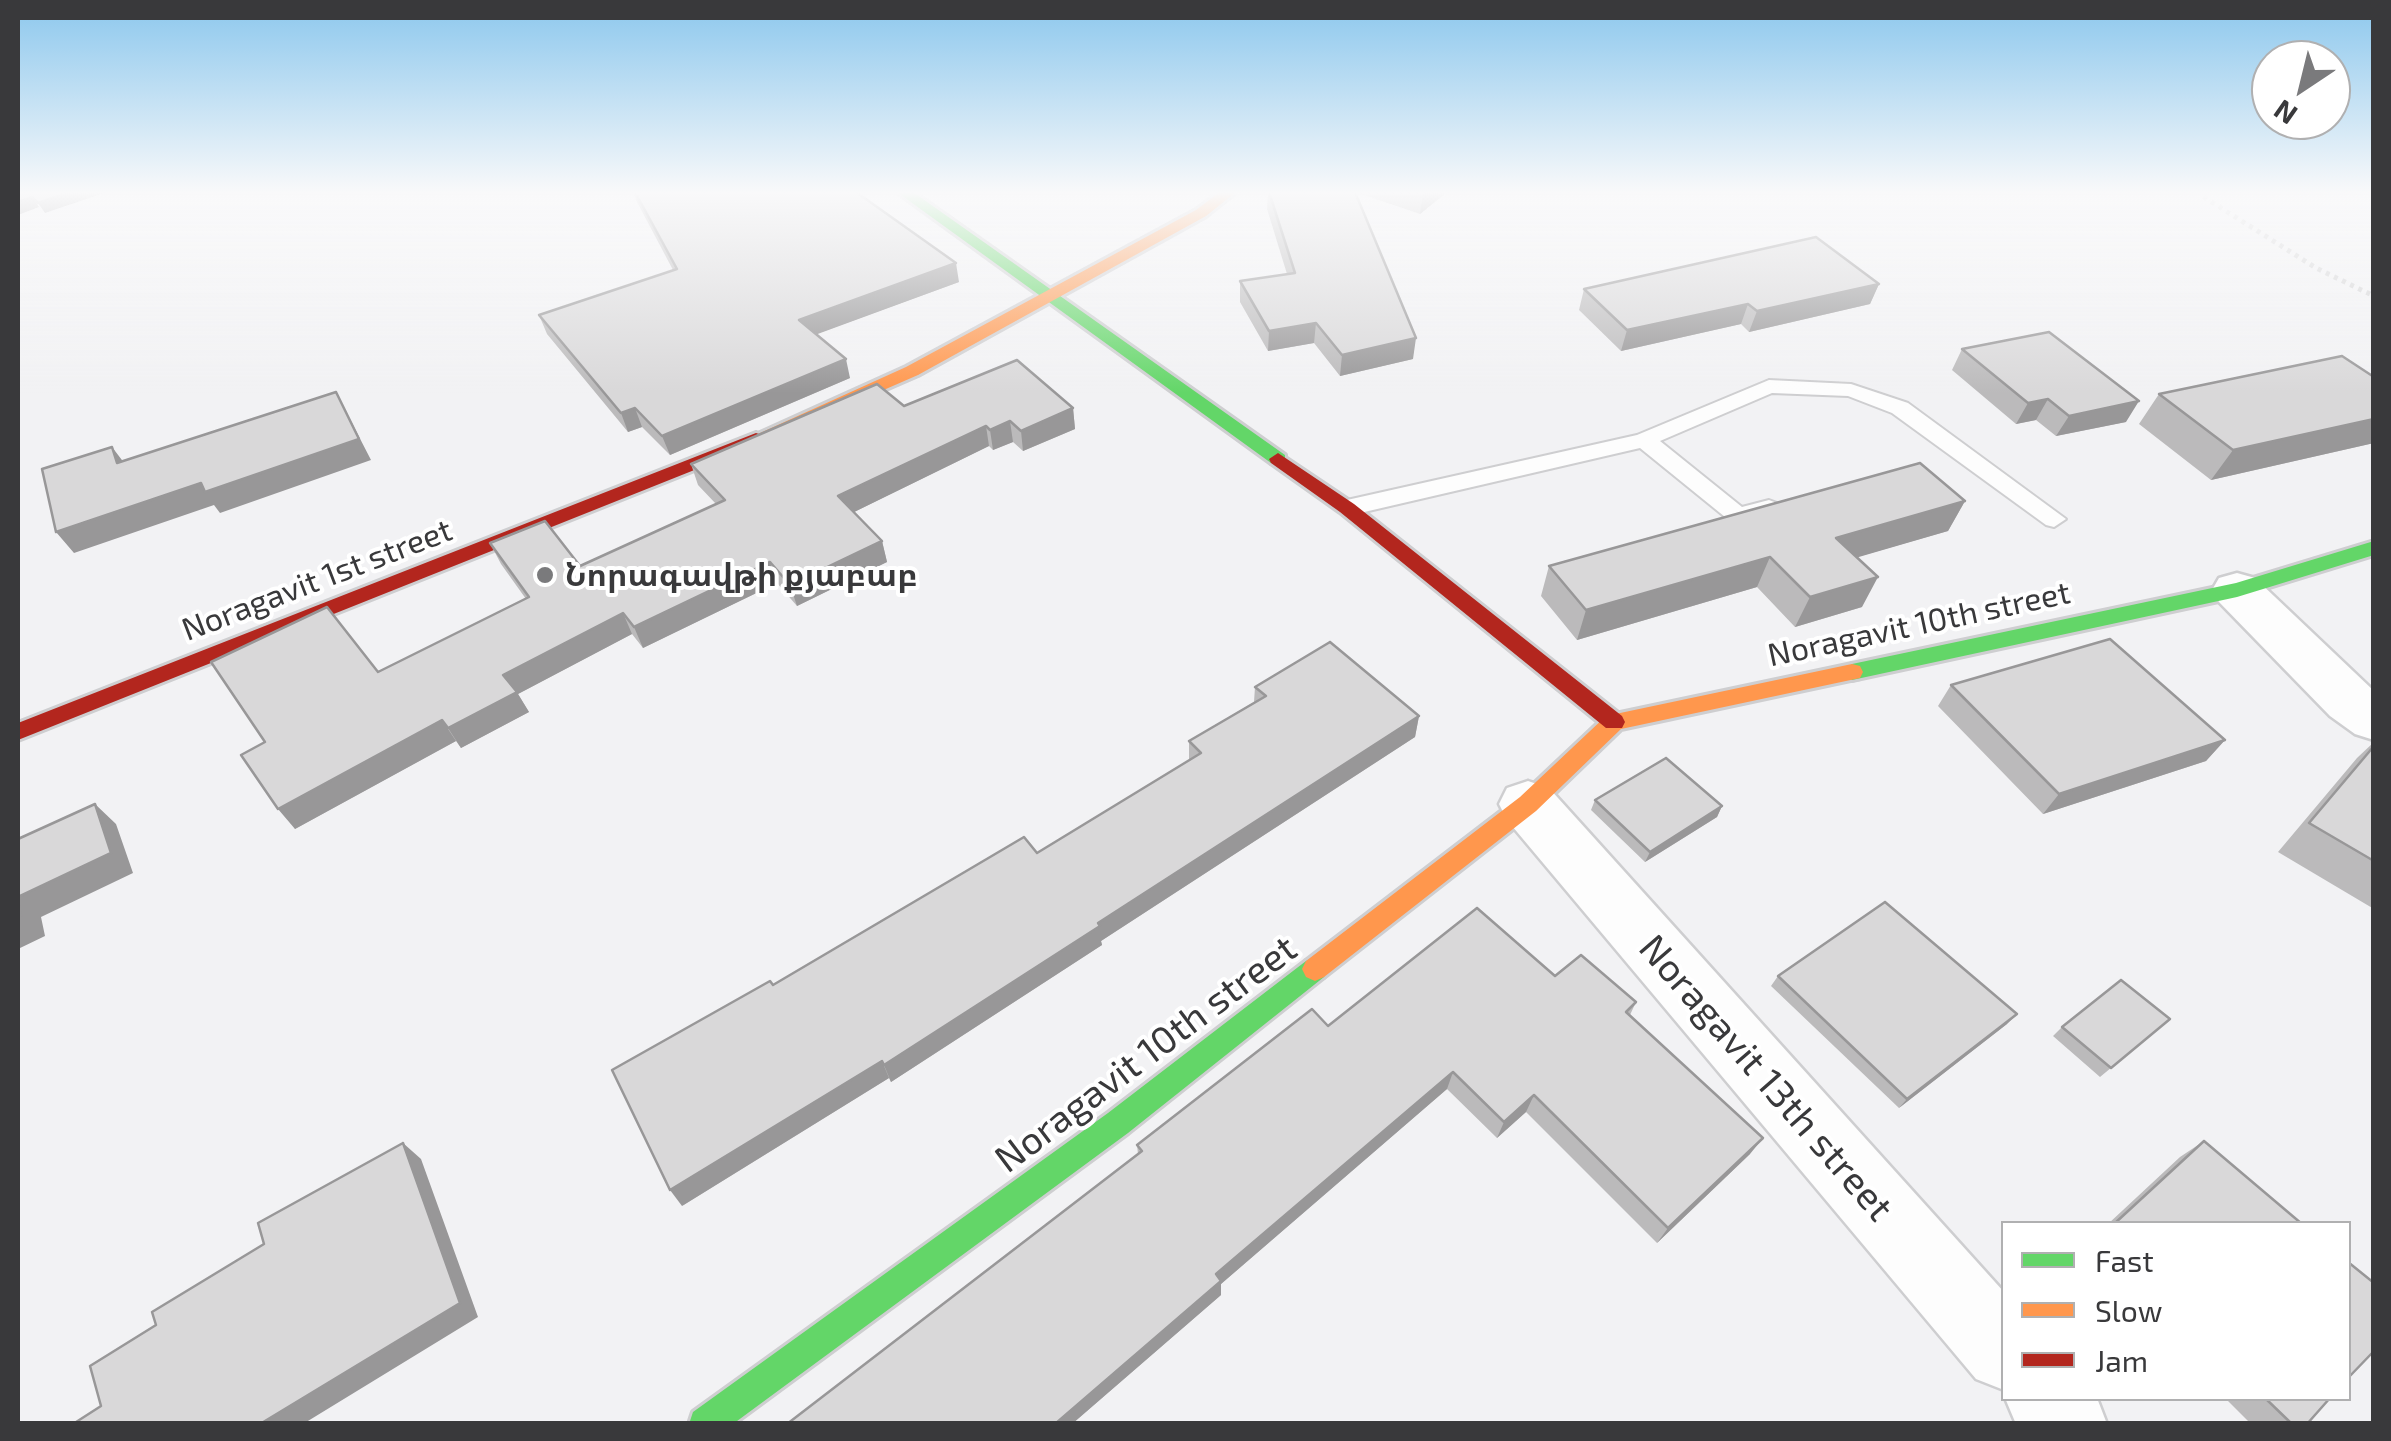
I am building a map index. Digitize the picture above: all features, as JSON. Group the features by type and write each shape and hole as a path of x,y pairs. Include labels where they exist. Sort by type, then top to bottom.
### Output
{"street":[{"path":"999,259 1347,508 1614,722"},
{"name":"Noragavit 1st street","path":"18,732 672,475 912,371 1120,259"},
{"name":"Noragavit 10th street","path":"705,1424 1118,1122 1528,804 1614,722 2237,590 2374,548"},
{"path":"2237,590 2350,702 2374,719"},
{"name":"Noragavit 13th street","path":"1528,804 2001,1348"},
{"path":"2048,1401 2067,1424"}],"lane":[{"path":"1347,508 1644,440 1769,386 1851,390 1900,408 2054,519"},
{"path":"1644,440 1738,516 1795,502"}],"path":[{"path":"2302,259 2374,296"}],"building":[{"path":"672,259 951,259 956,263 799,320 846,359 662,436 635,408 621,413 539,315 677,269"},
{"path":"1291,259 1383,259 1416,338 1342,355 1316,323 1269,331 1240,281 1295,273"},
{"path":"1717,259 1846,259 1879,284 1757,311 1748,304 1627,330 1584,289"},
{"path":"2049,332 2139,401 2069,416 2048,399 2028,403 1962,349"},
{"path":"2342,356 2374,377 2374,419 2233,450 2159,394"},
{"path":"1017,360 1073,408 1021,431 1010,421 990,430 986,426 838,496 882,541 790,585 770,562 634,627 623,613 503,675 517,692 448,728 442,720 278,809 241,755 265,742 211,662 327,607 378,672 529,597 490,543 545,521 580,566 725,500 691,464 877,384 904,406"},
{"path":"336,392 359,439 205,492 201,483 56,532 42,469 112,447 117,463"},
{"path":"1920,463 1965,501 1836,538 1878,577 1810,597 1770,557 1586,610 1549,566"},
{"path":"2110,639 2225,740 2059,794 1951,685"},
{"path":"1330,642 1419,716 884,1065 882,1061 670,1190 612,1070 770,981 773,985 1024,837 1037,853 1201,753 1189,741 1266,696 1255,687"},
{"path":"2374,746 2374,861 2309,823"},
{"path":"1666,758 1722,806 1650,852 1595,800"},
{"path":"95,804 111,853 18,897 18,839"},
{"path":"1885,902 2017,1014 1907,1099 1778,976"},
{"path":"1477,908 1555,976 1581,955 1636,1002 1626,1012 1763,1138 1668,1228 1534,1095 1504,1122 1453,1072 1216,1274 1221,1281 1055,1424 787,1424 1142,1151 1137,1145 1312,1009 1328,1026"},
{"path":"2121,980 2170,1019 2111,1068 2062,1027"},
{"path":"2204,1141 2298,1221 2117,1221"},
{"path":"403,1143 460,1303 260,1424 73,1424 101,1406 90,1366 156,1325 152,1312 264,1244 258,1223"},
{"path":"2351,1264 2374,1283 2374,1351 2351,1375"},
{"path":"2268,1401 2327,1401 2307,1424 2292,1424"}],"traffic: fast":[{"path":"998,259 1278,459"},
{"path":"1852,672 2237,590 2374,548"},
{"path":"705,1424 1118,1123 1315,969"}],"traffic: slow":[{"path":"756,439 912,371 1116,259"},
{"path":"1315,969 1528,804 1614,722 1852,672"}],"traffic: jam":[{"path":"18,732 756,439"},
{"path":"1278,459 1347,508 1614,722"}],"place":[{"name":"Նորագավթի քյաբաբ","path":"545,575"}]}
